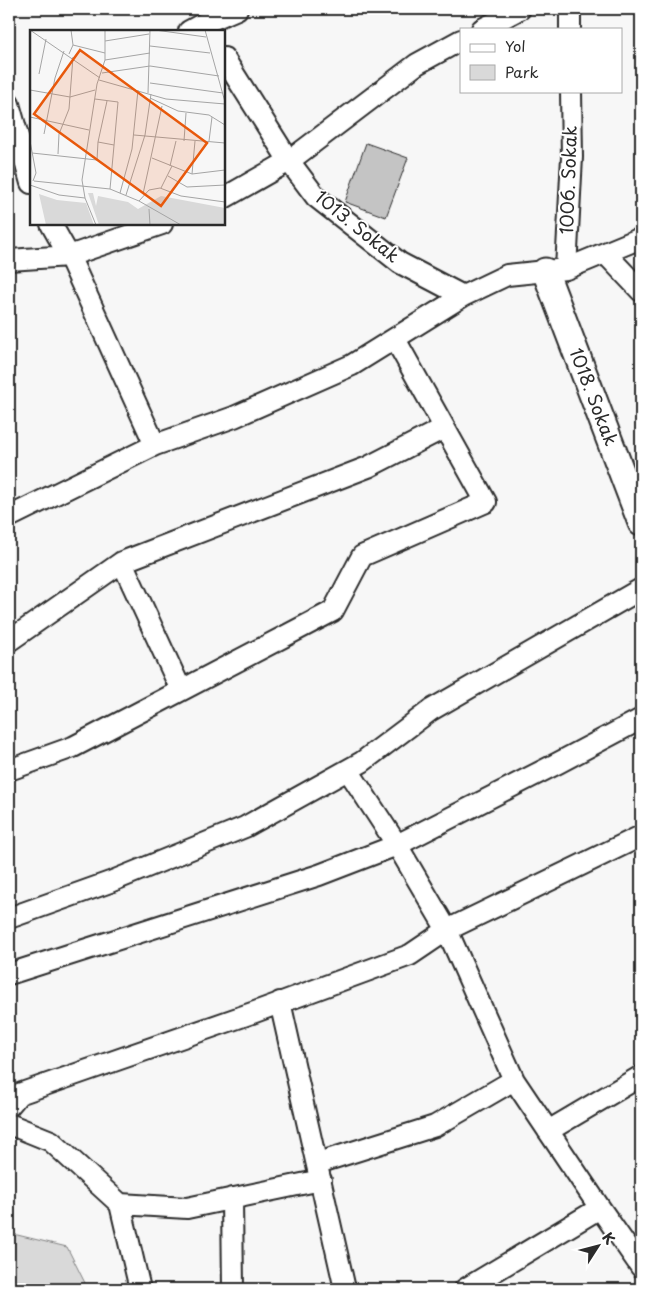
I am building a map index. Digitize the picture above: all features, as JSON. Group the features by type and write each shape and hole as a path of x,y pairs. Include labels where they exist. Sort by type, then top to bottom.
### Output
{"street":[{"path":"198,24 237,9"},
{"path":"484,28 520,9"},
{"path":"570,9 570,28"},
{"path":"225,197 289,161 417,64 460,41"},
{"name":"1013. Sokak","path":"225,60 289,161 316,197 400,263 463,296"},
{"name":"1006. Sokak","path":"555,270 572,157 571,92"},
{"path":"9,104 18,121 30,178"},
{"path":"52,225 69,256 155,445"},
{"path":"9,260 69,256 159,225"},
{"path":"9,516 155,445 234,418 352,365 463,296 506,275 555,270 605,253 641,238"},
{"path":"605,253 641,291"},
{"name":"1018. Sokak","path":"555,270 641,522"},
{"path":"9,770 73,747 333,611 362,556 486,502 395,339"},
{"path":"9,641 122,562 368,467 444,428"},
{"path":"122,562 181,690"},
{"path":"9,918 110,882 245,827 362,762 432,710 641,589"},
{"path":"9,974 319,876 396,846 641,719"},
{"path":"348,770 447,930 514,1080 641,1267"},
{"path":"9,1106 19,1094 410,955 447,930 641,836"},
{"path":"280,1002 345,1289"},
{"path":"548,1131 641,1076"},
{"path":"120,1204 187,1208 232,1198 319,1172 435,1126 514,1080"},
{"path":"9,1124 51,1141 120,1204 140,1289"},
{"path":"232,1198 233,1289"},
{"path":"465,1289 600,1208"}],"green space":[{"path":"9,1233 67,1247 88,1289 9,1289"}],"building":[{"path":"366,143 408,158 386,217 345,202"}]}
